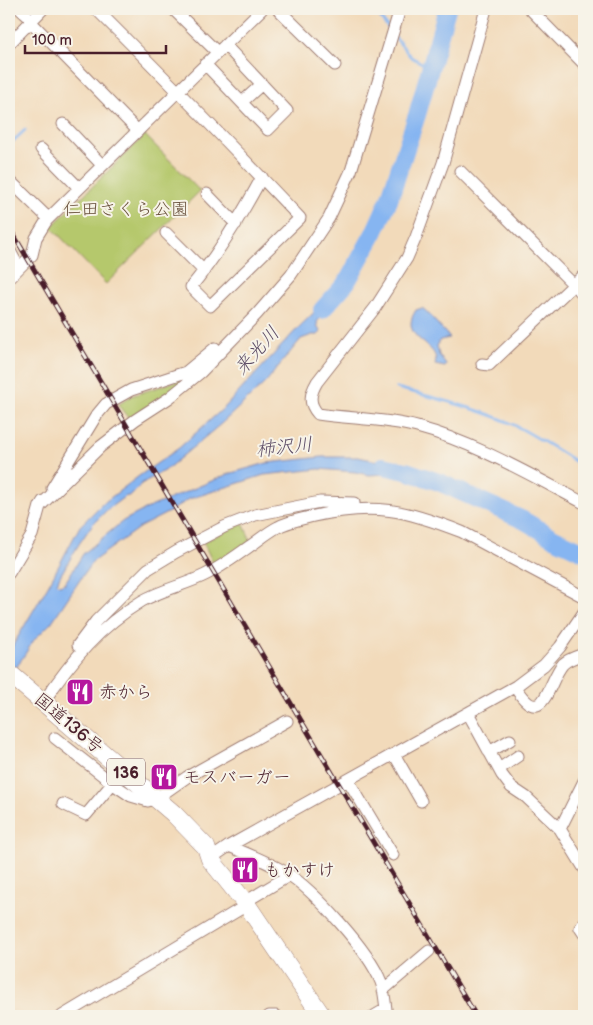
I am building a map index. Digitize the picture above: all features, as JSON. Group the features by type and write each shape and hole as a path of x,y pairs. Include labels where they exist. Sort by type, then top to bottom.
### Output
{"highway":[{"name":"国道136号","path":"9,672 152,799 173,813 206,847 210,859 246,903 322,1016"},
{"name":"国道136号","path":"9,681 36,697"}],"street":[{"path":"20,9 138,131"},
{"path":"9,44 43,9"},
{"path":"96,9 262,178 300,218 210,306 191,288 236,224 262,178"},
{"path":"173,9 262,84 287,111 268,130 205,64"},
{"path":"278,9 335,66"},
{"path":"40,506 100,447 135,420 169,398 201,372 257,314 290,275 329,218 351,171 400,9"},
{"path":"486,9 443,163 407,258 375,308 317,382 311,393 311,401 313,408 318,414 416,426 445,436 515,467 584,503"},
{"path":"530,9 584,64"},
{"path":"9,278 32,255 36,238 48,218 178,92 257,10"},
{"path":"242,102 262,84"},
{"path":"63,124 102,165"},
{"path":"41,149 79,188"},
{"path":"460,171 584,296"},
{"path":"9,180 48,218"},
{"path":"207,194 236,224"},
{"path":"166,233 204,271"},
{"path":"9,249 19,268"},
{"path":"482,364 489,365 584,274"},
{"path":"9,573 32,536 40,506 96,416 106,404 131,390 186,372 257,314"},
{"path":"58,679 67,659 96,621 148,569 188,545 224,527 255,515 320,502 366,503 385,509 405,512 462,532 584,597"},
{"path":"36,697 58,679 90,640 142,601 207,574 236,557 276,527 333,511 385,509"},
{"path":"210,859 229,846 515,686 544,665 560,647 584,612"},
{"path":"515,686 521,697 527,702 533,704 541,702 547,697 563,664 584,655"},
{"path":"468,713 498,769 511,786 526,797 560,830 584,868"},
{"path":"55,738 112,784 131,796 152,799 187,777 287,721"},
{"path":"490,752 510,740"},
{"path":"394,754 421,801"},
{"path":"498,769 518,756"},
{"path":"348,780 393,855"},
{"path":"560,830 584,781"},
{"path":"63,804 86,815 112,784"},
{"path":"229,846 290,875 316,898 354,940 373,966 383,990 386,1013 374,1016"},
{"path":"62,1016 290,875"},
{"path":"584,923 580,928 584,934"},
{"path":"383,990 429,951"},
{"path":"269,1016 276,1016"}],"green space":[{"name":"仁田さくら公園","path":"145,135 200,191 106,284 51,227"},
{"path":"192,376 130,420 118,405 131,396"},
{"path":"243,523 251,541 214,565 203,542"}],"water":[{"path":"336,291 342,294 317,322 321,332 318,335 301,339 265,383 222,423 167,469 141,484 132,495 124,497 107,510 92,525 57,583 59,585 65,583 83,554 123,521 146,509 228,474 267,463 322,457 358,457 407,467 405,475 369,475 319,469 264,475 189,499 140,527 92,562 51,623 34,640 9,679 9,652 80,526 101,505 179,448 226,406 297,329"},
{"path":"422,308 450,338 440,340 437,346 439,355 446,365 445,367 435,365 436,358 433,351 415,335 412,328 411,320 416,310"}],"waterway":[{"path":"373,9 390,30"},
{"name":"来光川","path":"322,310 347,282 374,233 389,200 417,115 447,9"},
{"path":"395,37 411,57 431,68"},
{"path":"9,145 25,130"},
{"path":"397,388 467,407 508,422 584,467"},
{"name":"柿沢川","path":"383,466 406,471 439,482 523,520 554,538 584,552"}],"railway":[{"path":"9,227 476,1016"}],"place":[{"name":"赤から","path":"80,692"},
{"name":"モスバーガー","path":"164,777"},
{"name":"もかすけ","path":"245,870"}]}
